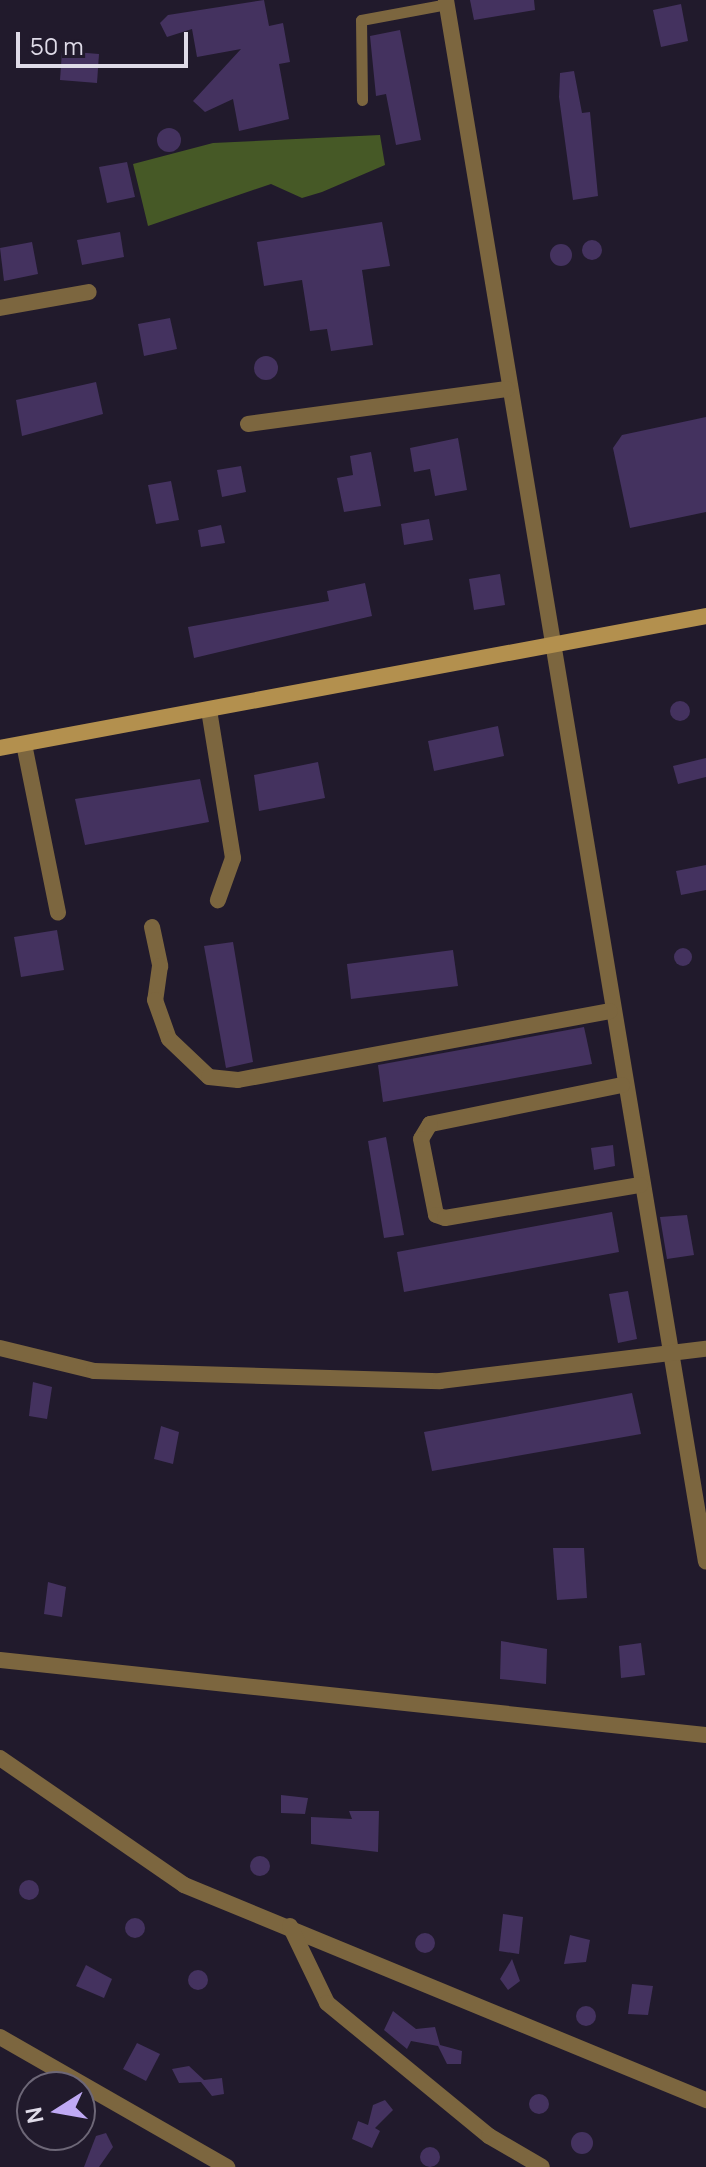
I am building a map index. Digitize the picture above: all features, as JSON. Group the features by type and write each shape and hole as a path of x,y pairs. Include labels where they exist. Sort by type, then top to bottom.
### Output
{"main road":[{"path":"0,748 706,616"}],"street":[{"path":"446,2 622,1085 706,1562"},
{"path":"0,308 89,292"},
{"path":"248,424 507,389"},
{"path":"209,710 233,858 218,900"},
{"path":"24,744 58,913"},
{"path":"152,927 160,966 155,1000 169,1039 209,1077 238,1080 610,1011"},
{"path":"622,1085 430,1124 421,1139 436,1215 445,1218 640,1185"},
{"path":"0,1348 94,1371 440,1381 670,1356 706,1349"},
{"path":"0,1660 706,1735"},
{"path":"0,1758 184,1885 290,1926 706,2100"},
{"path":"290,1926 327,2003 489,2136 542,2167"},
{"path":"0,2037 227,2167"}],"lane":[{"path":"362,100 361,20 446,2"}],"green space":[{"path":"380,135 385,165 322,192 302,198 271,184 148,226 133,164 213,143"}],"building":[{"path":"264,0 269,26 283,23 290,62 279,64 289,119 239,131 233,99 205,112 193,101 241,49 197,57 192,29 167,37 160,23 168,15"},
{"path":"470,0 534,0 535,10 474,20"},
{"path":"681,4 688,41 661,47 653,10"},
{"path":"400,30 421,140 396,145 386,94 376,96 370,36"},
{"path":"62,51 99,54 97,83 60,80"},
{"path":"574,71 582,113 590,112 598,196 573,200 559,97 560,73"},
{"path":"169,128 177,132 181,140 177,148 169,152 161,148 157,140 161,132"},
{"path":"127,162 135,197 107,203 99,167"},
{"path":"382,222 390,266 362,270 373,345 331,351 327,329 310,331 302,280 264,286 257,242"},
{"path":"120,232 124,257 82,265 77,240"},
{"path":"592,240 599,243 602,250 599,257 592,260 585,257 582,250 585,243"},
{"path":"32,242 38,274 4,281 0,248"},
{"path":"561,244 569,247 572,255 569,263 561,266 553,263 550,255 553,247"},
{"path":"170,318 177,349 144,356 138,324"},
{"path":"266,356 274,360 278,368 274,376 266,380 258,376 254,368 258,360"},
{"path":"96,382 103,414 22,436 16,400"},
{"path":"706,417 706,512 630,528 613,448 622,435"},
{"path":"458,438 467,490 435,496 430,469 414,472 410,448"},
{"path":"371,452 381,506 344,512 337,478 353,475 350,456"},
{"path":"241,466 246,492 222,497 217,470"},
{"path":"171,481 179,520 156,524 148,485"},
{"path":"429,519 433,540 404,545 401,524"},
{"path":"221,525 225,543 201,547 198,530"},
{"path":"500,574 505,605 474,610 469,579"},
{"path":"365,583 372,616 194,658 188,627 329,601 327,591"},
{"path":"680,701 687,704 690,711 687,718 680,721 673,718 670,711 673,704"},
{"path":"498,726 504,756 434,771 428,741"},
{"path":"706,758 706,777 678,784 673,766"},
{"path":"318,762 325,798 259,811 254,775"},
{"path":"200,779 209,822 85,845 75,799"},
{"path":"706,865 706,890 681,895 676,871"},
{"path":"57,930 64,970 21,977 14,937"},
{"path":"233,942 253,1062 226,1068 204,946"},
{"path":"679,948 687,948 692,957 690,964 679,966 674,961 674,953"},
{"path":"453,950 458,986 351,999 347,964"},
{"path":"584,1027 592,1064 383,1102 378,1065"},
{"path":"386,1137 404,1235 384,1238 368,1141"},
{"path":"613,1145 615,1166 594,1170 591,1148"},
{"path":"612,1212 619,1252 404,1292 397,1252"},
{"path":"687,1215 694,1255 667,1259 660,1217"},
{"path":"628,1291 637,1339 618,1343 609,1294"},
{"path":"33,1382 52,1387 47,1419 29,1416"},
{"path":"632,1393 641,1434 432,1471 424,1432"},
{"path":"161,1426 179,1432 173,1464 154,1459"},
{"path":"553,1548 584,1548 587,1598 557,1600"},
{"path":"48,1582 66,1587 62,1617 44,1614"},
{"path":"501,1641 547,1649 546,1684 500,1679"},
{"path":"641,1643 645,1675 621,1678 619,1646"},
{"path":"281,1795 308,1798 305,1814 281,1813"},
{"path":"349,1811 379,1811 378,1852 311,1844 311,1817 352,1819"},
{"path":"260,1856 267,1859 270,1866 267,1873 260,1876 253,1873 250,1866 253,1859"},
{"path":"29,1880 36,1883 39,1890 36,1897 29,1900 22,1897 19,1890 22,1883"},
{"path":"503,1914 523,1917 519,1954 499,1951"},
{"path":"135,1918 142,1921 145,1928 142,1935 135,1938 128,1935 125,1928 128,1921"},
{"path":"425,1933 432,1936 435,1943 432,1950 425,1953 418,1950 415,1943 418,1936"},
{"path":"570,1935 590,1940 586,1962 564,1964"},
{"path":"512,1959 520,1981 508,1990 500,1979"},
{"path":"86,1965 112,1979 104,1998 76,1986"},
{"path":"198,1970 205,1973 208,1980 205,1987 198,1990 191,1987 188,1980 191,1973"},
{"path":"632,1984 653,1986 648,2015 628,2014"},
{"path":"586,2006 593,2009 596,2016 593,2023 586,2026 579,2023 576,2016 579,2009"},
{"path":"393,2011 416,2029 435,2027 440,2045 462,2051 461,2064 447,2064 438,2046 411,2041 407,2049 384,2030"},
{"path":"137,2043 160,2054 146,2081 123,2069"},
{"path":"189,2066 204,2080 222,2078 224,2094 212,2096 201,2082 179,2083 172,2069"},
{"path":"539,2094 546,2097 549,2104 546,2111 539,2114 532,2111 529,2104 532,2097"},
{"path":"385,2100 393,2110 375,2128 380,2131 372,2148 352,2139 358,2121 368,2125 373,2105"},
{"path":"582,2132 593,2143 582,2154 571,2143"},
{"path":"106,2133 113,2147 99,2167 84,2167 90,2151 96,2151 96,2136"},
{"path":"430,2147 437,2150 440,2157 437,2164 430,2167 423,2164 420,2157 423,2150"}]}
